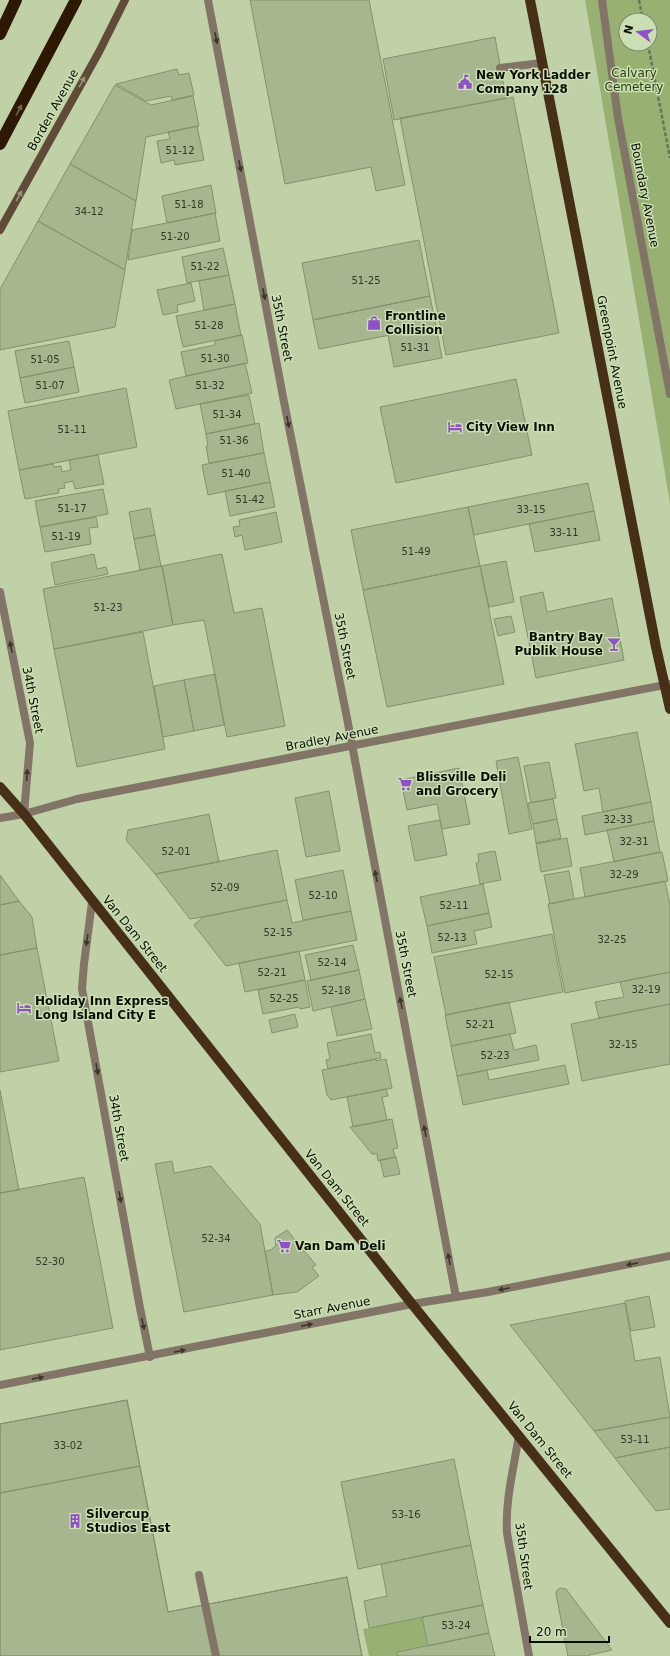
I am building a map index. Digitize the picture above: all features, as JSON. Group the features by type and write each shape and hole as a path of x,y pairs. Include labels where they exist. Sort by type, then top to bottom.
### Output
{"highway":[{"path":"0,34 16,0"},
{"path":"0,144 76,0"}],"main road":[{"name":"Borden Avenue","path":"0,230 99,52 125,0"},
{"name":"Greenpoint Avenue","path":"530,0 667,684 670,709"},
{"name":"Van Dam Street","path":"0,787 24,814 92,902 412,1304 670,1623"}],"street":[{"name":"35th Street","path":"208,0 282,394 352,746 456,1297"},
{"name":"Boundary Avenue","path":"602,0 618,118 670,394"},
{"path":"500,68 542,63"},
{"name":"34th Street","path":"0,592 30,743 24,814"},
{"name":"Bradley Avenue","path":"0,818 24,814 77,799 667,684"},
{"name":"34th Street","path":"92,902 82,989 150,1357"},
{"name":"Starr Avenue","path":"0,1386 412,1304 670,1256"},
{"name":"35th Street","path":"519,1435 508,1499 506,1522 508,1541 529,1656"},
{"path":"199,1576 216,1656"}],"path":[{"path":"639,0 641,12"},
{"path":"650,52 670,158"}],"green space":[{"name":"Calvary Cemetery","path":"585,0 670,0 670,503"},
{"path":"422,1617 428,1646 397,1653 398,1656 369,1656 363,1629"}],"building":[{"path":"250,0 369,0 405,185 376,191 371,167 285,184"},
{"path":"495,37 506,98 394,120 383,59"},
{"path":"177,69 179,75 189,73 194,95 172,100 171,96 146,101 116,84"},
{"path":"115,85 151,105 193,96 199,126 146,137 136,201 70,164"},
{"path":"513,97 559,333 446,355 400,118"},
{"path":"197,126 204,160 175,165 174,160 161,163 157,141 170,139 168,132"},
{"path":"70,164 136,201 125,270 38,221"},
{"path":"211,185 216,213 167,223 162,196"},
{"path":"215,213 220,241 128,260 132,230"},
{"path":"38,221 125,270 115,327 0,350 0,289"},
{"path":"419,240 430,296 313,320 302,263"},
{"path":"223,248 229,275 187,283 182,257"},
{"path":"229,275 235,304 204,310 199,281"},
{"path":"191,283 195,301 177,305 178,312 163,315 157,290"},
{"name":"Frontline Collision","path":"430,296 436,326 319,349 313,320"},
{"path":"235,304 241,335 183,347 176,316"},
{"path":"436,326 442,358 394,367 388,335"},
{"path":"242,335 248,363 186,376 181,352 215,345 215,341"},
{"path":"69,341 74,367 20,378 15,351"},
{"path":"245,363 252,393 176,409 169,380"},
{"path":"74,367 79,392 25,403 20,378"},
{"name":"City View Inn","path":"516,379 532,455 396,483 380,407"},
{"path":"126,388 137,447 19,470 8,411"},
{"path":"249,395 255,424 206,434 200,404"},
{"path":"259,423 264,453 209,463 206,446 208,446 206,434"},
{"path":"264,453 270,482 208,495 202,465"},
{"path":"98,455 104,484 75,489 73,481 64,483 65,488 58,489 59,493 25,499 19,470 53,464 54,467 61,466 62,472 71,470 69,460"},
{"path":"270,482 275,507 230,516 225,491"},
{"path":"588,483 594,511 474,535 468,507"},
{"path":"103,489 108,514 40,527 35,501"},
{"path":"468,507 480,566 363,590 351,530"},
{"path":"150,508 155,535 134,539 129,512"},
{"path":"594,511 600,540 535,552 529,524"},
{"path":"276,512 282,542 245,550 242,535 235,537 233,527 240,526 239,520"},
{"path":"96,517 98,527 89,528 91,544 45,552 40,527"},
{"path":"155,535 161,566 140,570 134,539"},
{"path":"94,554 97,569 106,567 108,574 55,585 51,563"},
{"path":"222,554 234,613 262,608 285,726 227,737 204,620 173,625 162,566"},
{"path":"506,561 514,602 489,607 480,566"},
{"path":"162,566 173,625 54,649 43,589"},
{"path":"480,566 504,684 387,707 363,590"},
{"path":"543,592 547,612 612,598 624,660 536,678 520,597"},
{"path":"511,616 515,632 498,636 494,619"},
{"path":"143,632 165,749 77,767 54,649"},
{"path":"215,674 224,725 194,731 184,680"},
{"path":"184,680 194,731 163,737 154,686"},
{"path":"637,732 651,802 603,812 599,788 584,791 575,744"},
{"path":"518,757 532,829 509,834 496,761"},
{"path":"549,762 556,798 531,803 524,766"},
{"path":"459,768 470,824 442,829 437,804 407,810 401,780"},
{"path":"329,791 340,851 306,857 295,798"},
{"path":"553,799 557,819 533,824 528,803"},
{"path":"651,802 654,821 585,835 582,816"},
{"path":"209,814 219,862 155,874 126,840 128,830"},
{"path":"557,819 561,838 536,843 533,824"},
{"path":"440,820 447,855 415,861 408,826"},
{"path":"654,821 660,852 614,862 607,830"},
{"path":"567,838 572,866 541,872 536,844"},
{"path":"277,850 287,900 203,917 190,919 155,874"},
{"path":"495,851 501,880 480,884 476,863 479,862 478,854"},
{"path":"662,852 668,881 585,897 580,868"},
{"path":"343,870 351,911 303,920 295,880"},
{"path":"569,871 574,899 550,904 544,875"},
{"path":"0,875 19,901 0,905"},
{"path":"665,881 670,905 670,972 565,993 548,904"},
{"path":"483,884 489,913 427,926 420,897"},
{"path":"287,900 292,923 351,911 357,940 226,966 194,925 203,917"},
{"path":"19,901 32,917 37,948 0,955 0,905"},
{"path":"489,913 492,927 474,931 477,944 432,953 427,926"},
{"path":"552,934 563,992 446,1015 434,957"},
{"path":"353,945 359,970 311,980 305,955"},
{"name":"Holiday Inn Express Long Island City E","path":"37,948 59,1061 0,1072 0,955"},
{"path":"299,951 305,980 245,992 239,963"},
{"path":"359,970 365,999 313,1011 307,981"},
{"path":"670,972 670,1004 599,1018 595,1002 624,997 620,982"},
{"path":"305,980 310,1007 300,1009 299,1007 263,1014 258,990"},
{"path":"365,999 372,1029 337,1036 331,1007"},
{"path":"509,1002 516,1033 451,1046 445,1015"},
{"path":"670,1004 670,1064 582,1081 571,1024"},
{"path":"295,1014 298,1027 272,1033 269,1020"},
{"path":"371,1034 375,1053 380,1052 381,1058 328,1069 326,1060 330,1059 327,1043"},
{"path":"510,1034 514,1050 536,1045 539,1060 457,1076 451,1046"},
{"path":"376,1059 376,1061 386,1059 392,1088 331,1100 327,1095 322,1070"},
{"path":"565,1065 569,1084 463,1105 457,1076 487,1070 489,1080"},
{"path":"386,1089 388,1096 382,1097 387,1120 353,1127 347,1097"},
{"path":"0,1090 19,1190 0,1193"},
{"path":"392,1119 398,1148 393,1149 395,1157 378,1161 377,1154 372,1154 350,1127"},
{"path":"396,1157 400,1174 384,1177 380,1160"},
{"path":"172,1161 174,1173 211,1166 260,1224 273,1295 184,1312 155,1164"},
{"path":"84,1177 113,1328 0,1350 0,1193"},
{"path":"287,1230 316,1265 312,1267 319,1276 297,1292 273,1295 265,1251 271,1250 276,1245 275,1238"},
{"path":"649,1296 655,1327 631,1331 625,1301"},
{"path":"625,1303 635,1361 660,1357 670,1417 594,1431 510,1325"},
{"name":"Silvercup Studios East","path":"127,1400 168,1612 347,1577 362,1656 0,1656 0,1424"},
{"path":"127,1400 140,1466 0,1493 0,1424"},
{"path":"670,1417 670,1447 615,1458 594,1431"},
{"path":"670,1447 670,1509 656,1511 615,1458"},
{"path":"454,1459 471,1545 358,1569 341,1482"},
{"name":"Silvercup Studios East","path":"140,1466 168,1612 347,1577 362,1656 0,1656 0,1493"},
{"path":"471,1545 483,1605 369,1628 364,1601 387,1596 381,1564"},
{"path":"560,1588 566,1589 612,1650 589,1655 590,1656 568,1656 556,1594 557,1590"},
{"path":"483,1605 489,1633 428,1646 422,1617"},
{"path":"489,1633 495,1656 398,1656 397,1652"}],"place":[{"name":"New York Ladder Company 128","path":"465,82"},
{"name":"Frontline Collision","path":"374,323"},
{"name":"City View Inn","path":"455,427"},
{"name":"Bantry Bay Publik House","path":"614,644"},
{"name":"Blissville Deli and Grocery","path":"405,784"},
{"name":"Holiday Inn Express Long Island City E","path":"24,1008"},
{"name":"Van Dam Deli","path":"284,1246"},
{"name":"Silvercup Studios East","path":"75,1521"}]}
